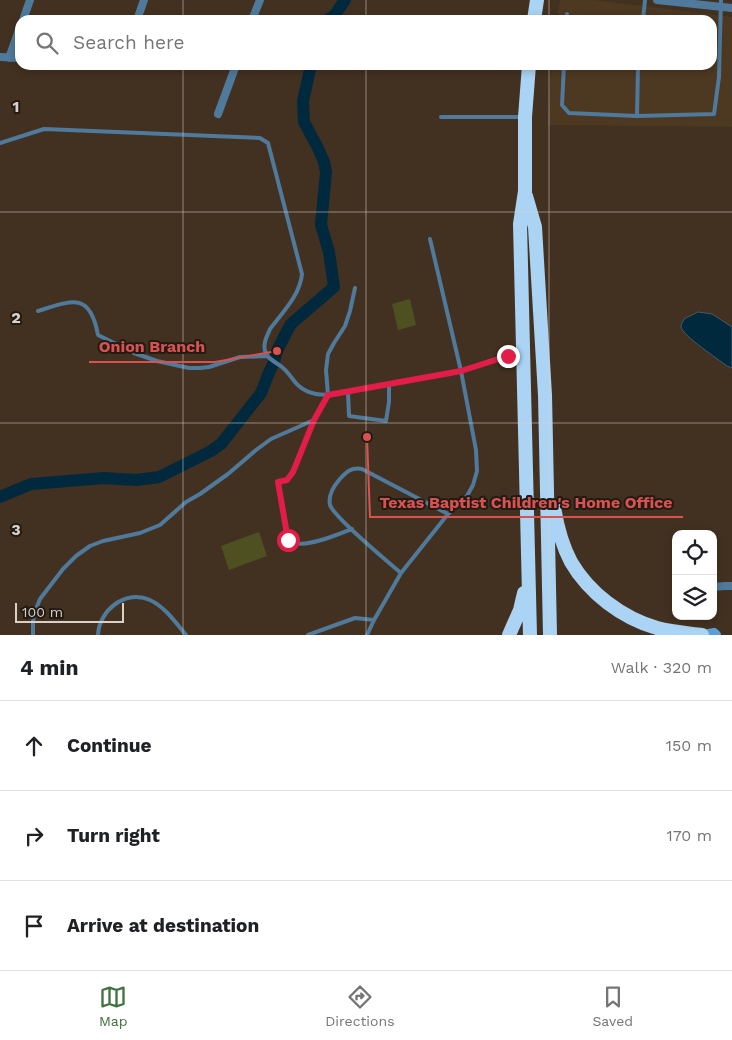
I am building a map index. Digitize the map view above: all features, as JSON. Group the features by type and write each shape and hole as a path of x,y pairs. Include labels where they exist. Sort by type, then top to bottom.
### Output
{"highway":[{"path":"535,15 537,0"},
{"path":"529,70 525,117 525,191 520,224 530,635"},
{"path":"525,191 535,227 546,395 550,635"},
{"path":"546,459 553,507 560,535 570,560 592,589 611,606 632,618 656,628 703,635"},
{"path":"509,635 516,621 524,592 527,542"}],"main road":[{"path":"703,635 714,633 716,635"}],"street":[{"path":"25,15 30,0"},
{"path":"139,15 144,0"},
{"path":"254,15 260,0"},
{"path":"657,0 720,3 732,8"},
{"path":"9,58 15,42"},
{"path":"0,57 15,58"},
{"path":"218,114 234,70"},
{"path":"717,587 732,586"}],"lane":[{"path":"644,15 645,0"},
{"path":"564,70 562,105 569,112 637,116 714,114 719,77 720,3"},
{"path":"637,116 638,70"},
{"path":"441,117 525,117"},
{"path":"0,143 44,129 260,138 268,143 302,274 298,292 270,328 264,342 264,350 267,356 283,368 295,383 304,390 328,395 348,392 461,371 523,352 542,351"},
{"path":"367,635 401,573 448,514 470,491 478,465 461,371 430,239"},
{"path":"352,529 327,539 309,543 296,544 288,540 278,482 287,480 293,472 314,420 328,395 326,370 328,354 345,326 355,288"},
{"path":"38,311 69,302 82,304 90,310 98,335 129,351 157,361 179,366 200,368 240,357 267,356"},
{"path":"348,392 350,416 386,421 389,385"},
{"path":"33,635 34,614 40,599 62,569 76,556 90,546 102,541 140,533 160,525 186,502 228,474 271,439 314,420"},
{"path":"401,573 332,510 330,495 336,484 345,473 353,468 362,469 448,514"},
{"path":"98,635 98,628 103,616 112,606 119,601 138,597 157,604 186,635"},
{"path":"308,635 355,618 374,620"}],"shaded area":[{"path":"560,0 594,0 716,15 558,15"},
{"path":"717,15 732,17 732,127 548,125 551,70 717,70"}],"green space":[{"path":"410,299 416,325 398,330 392,304"},
{"path":"259,532 267,556 229,570 221,546"}],"water":[{"path":"698,312 712,314 732,327 732,368 701,347 683,331 681,327 684,319"}],"waterway":[{"path":"335,15 345,0"},
{"path":"0,497 31,484 104,478 136,480 159,477 221,444 261,393 277,351 291,324 334,287 329,252 321,225 326,172 318,148 304,122 303,101 310,70"}],"place":[{"name":"Onion Branch","path":"277,351"},
{"name":"Texas Baptist Children's Home Office","path":"367,437"}],"route":[{"path":"288,540 278,482 287,480 297,466 314,420 328,395 461,371 508,356"}]}
